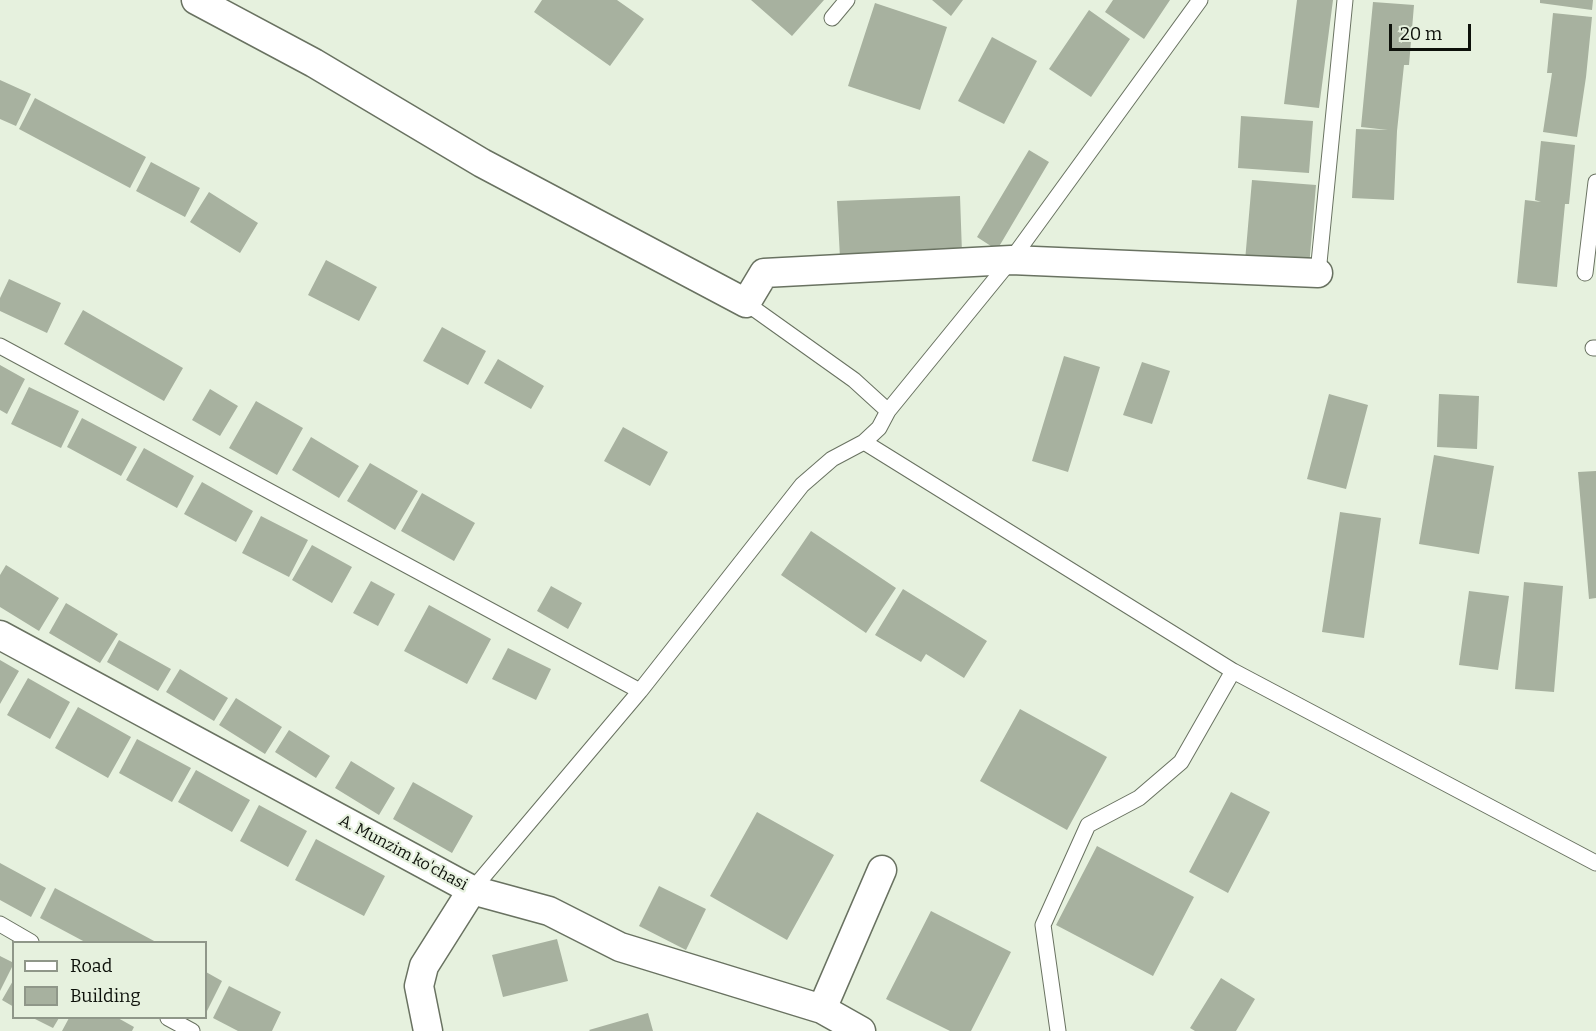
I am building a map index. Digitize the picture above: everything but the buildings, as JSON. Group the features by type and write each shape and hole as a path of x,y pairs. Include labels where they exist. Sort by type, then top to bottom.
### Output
{"street":[{"path":"196,0 314,63 482,163 746,303 764,273 1011,260 1318,273"},
{"name":"A. Munzim ko'chasi","path":"0,635 472,891 549,911 620,947 822,1009 861,1031"},
{"path":"822,1009 882,870"},
{"path":"428,1031 419,986 424,966 472,891"}],"lane":[{"path":"832,18 847,0"},
{"path":"472,891 640,691 802,485 832,459 864,442 879,428 888,411 1011,260 1200,0"},
{"path":"1318,273 1345,0"},
{"path":"1585,273 1596,182"},
{"path":"746,303 855,381 888,411"},
{"path":"0,346 640,691"},
{"path":"864,442 1233,671 1596,863"},
{"path":"1058,1031 1043,925 1088,825 1139,798 1181,762 1233,671"},
{"path":"0,924 29,941"},
{"path":"171,1019 192,1031"}]}
